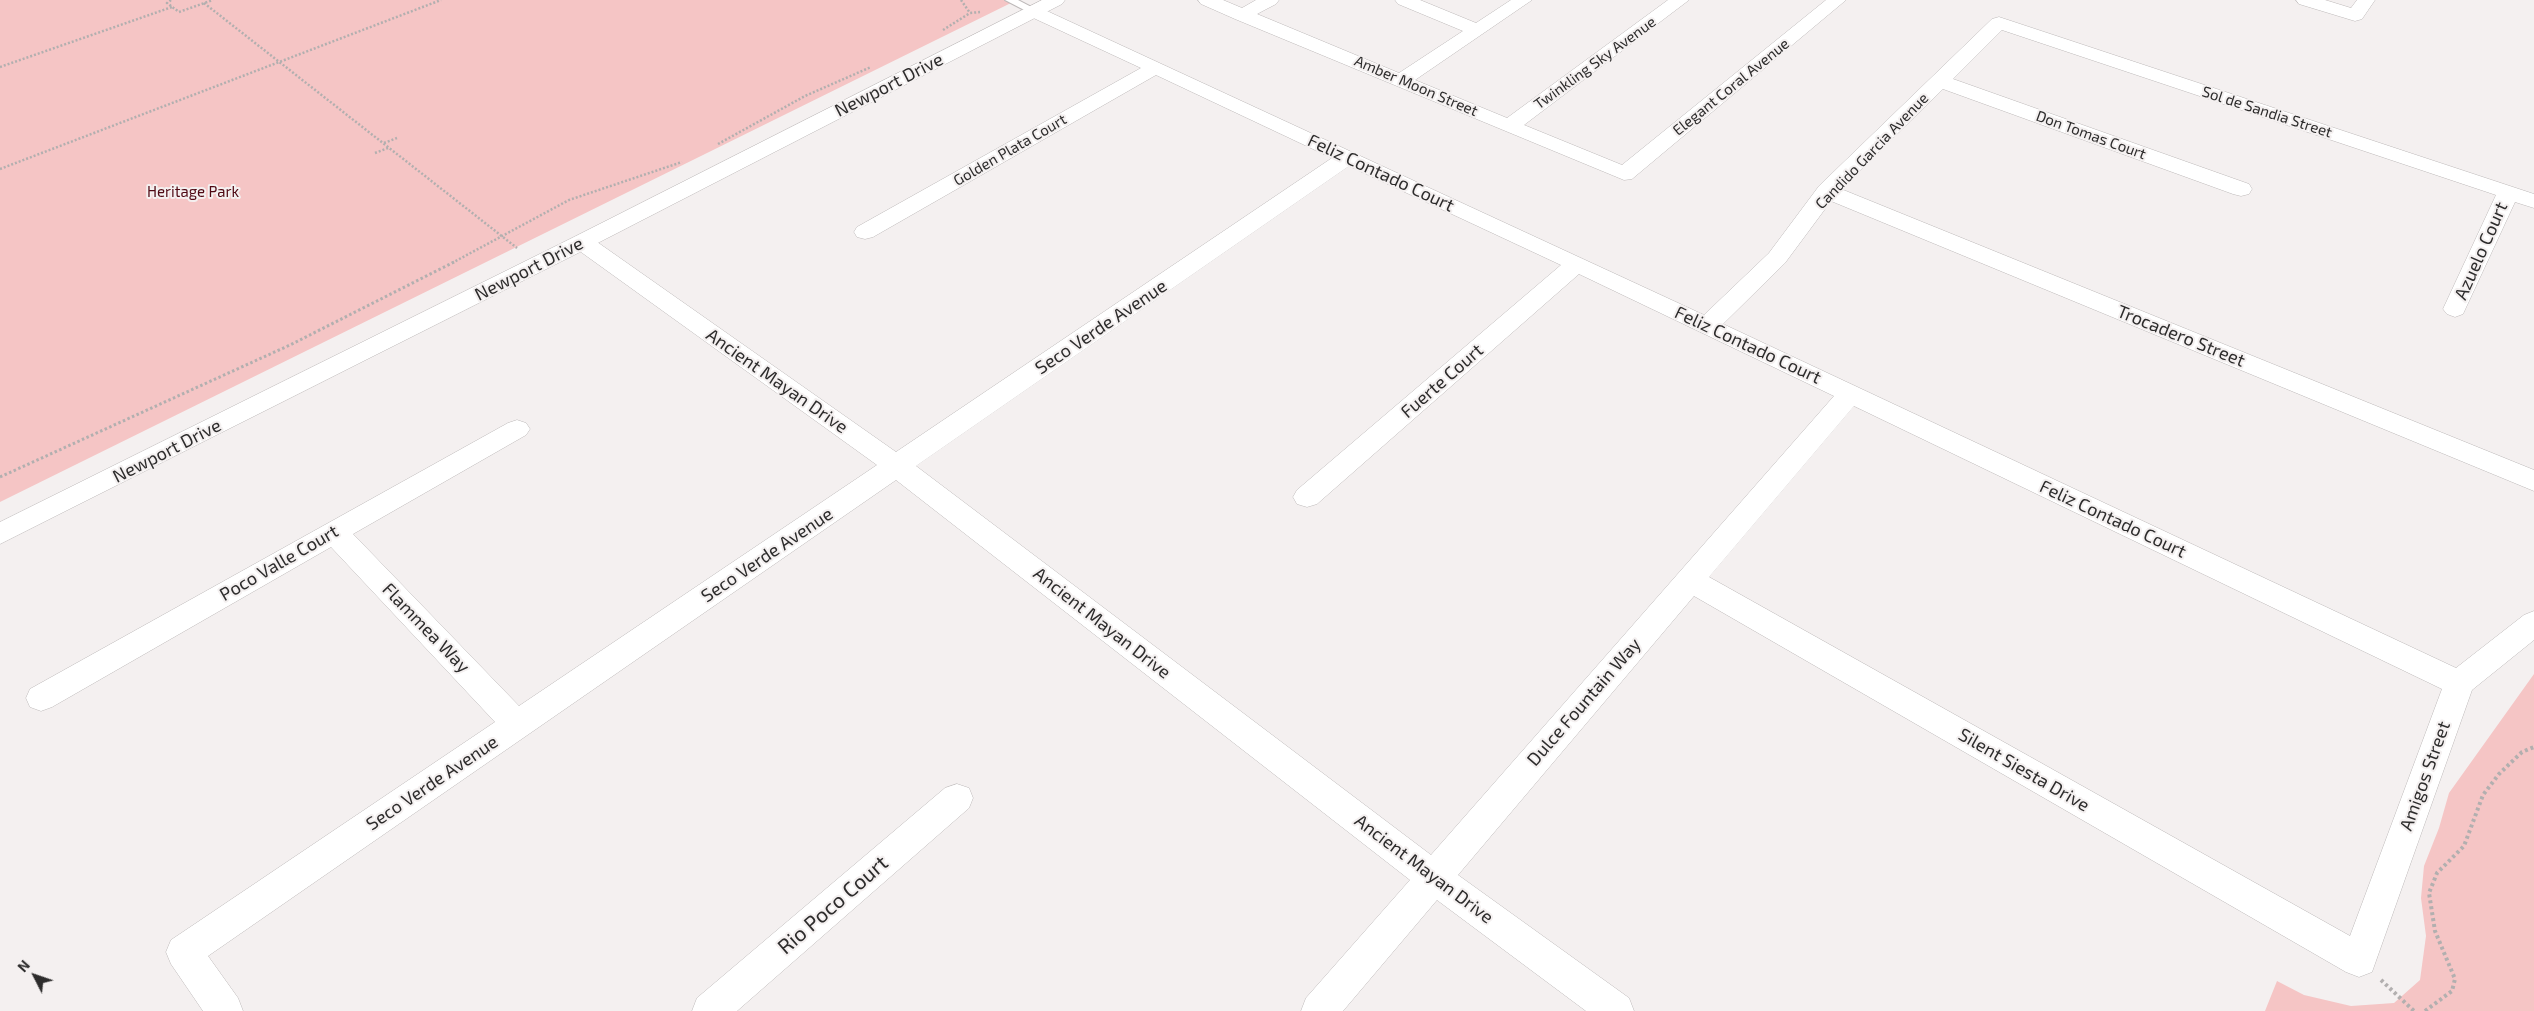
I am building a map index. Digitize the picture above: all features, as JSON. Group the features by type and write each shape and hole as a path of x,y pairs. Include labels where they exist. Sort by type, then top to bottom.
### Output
{"street":[{"name":"Newport Drive","path":"0,534 582,242 1056,0"},
{"name":"Amber Moon Street","path":"1207,0 1624,174"},
{"path":"1242,15 1270,0"},
{"path":"1404,0 1477,30"},
{"path":"1401,80 1522,0"},
{"name":"Twinkling Sky Avenue","path":"1509,126 1680,0"},
{"name":"Elegant Coral Avenue","path":"1624,174 1837,0"},
{"path":"2305,0 2361,8"},
{"name":"Feliz Contado Court","path":"1034,11 1577,264 2460,683"},
{"name":"Candido Garcia Avenue","path":"1708,326 1777,258 1827,191 1999,23"},
{"name":"Sol de Sandia Street","path":"1999,23 2534,201"},
{"name":"Golden Plata Court","path":"865,232 1155,68"},
{"name":"Don Tomas Court","path":"1940,81 2241,189"},
{"name":"Seco Verde Avenue","path":"225,1011 184,952 1348,157"},
{"name":"Trocadero Street","path":"1827,191 2534,481"},
{"name":"Azuelo Court","path":"2455,310 2508,192"},
{"name":"Ancient Mayan Drive","path":"582,242 898,466 1433,877 1616,1011"},
{"name":"Fuerte Court","path":"1307,497 1577,264"},
{"name":"Dulce Fountain Way","path":"1319,1011 1850,394"},
{"name":"Poco Valle Court","path":"41,698 517,429"},
{"name":"Flammea Way","path":"334,532 517,725"},
{"name":"Silent Siesta Drive","path":"1690,580 2359,960"},
{"path":"2460,683 2534,623"},
{"name":"Amigos Street","path":"2359,960 2460,683"},
{"name":"Rio Poco Court","path":"710,1011 957,798"}],"lane":[{"path":"1010,0 1034,11"}],"path":[{"path":"171,0 168,3 179,12 213,0"},
{"path":"0,169 442,0"},
{"path":"962,0 970,13"},
{"path":"204,3 523,253"},
{"path":"0,67 172,7"},
{"path":"938,34 970,13 989,11"},
{"path":"715,146 805,96 875,65"},
{"path":"383,144 397,138"},
{"path":"375,153 389,148"},
{"path":"0,477 306,337 456,261 569,200 685,161"},
{"path":"2425,1011 2452,991 2455,979 2435,931 2429,893 2437,873 2464,846 2483,795 2499,774 2522,752 2534,747"},
{"path":"2359,960 2414,1011"}],"green space":[{"name":"Heritage Park","path":"0,0 1017,0 0,502"},
{"path":"2534,674 2534,1011 2265,1011 2277,981 2304,995 2351,1006 2394,1003 2420,980 2426,936 2421,898 2424,866 2439,828 2449,793"}]}
